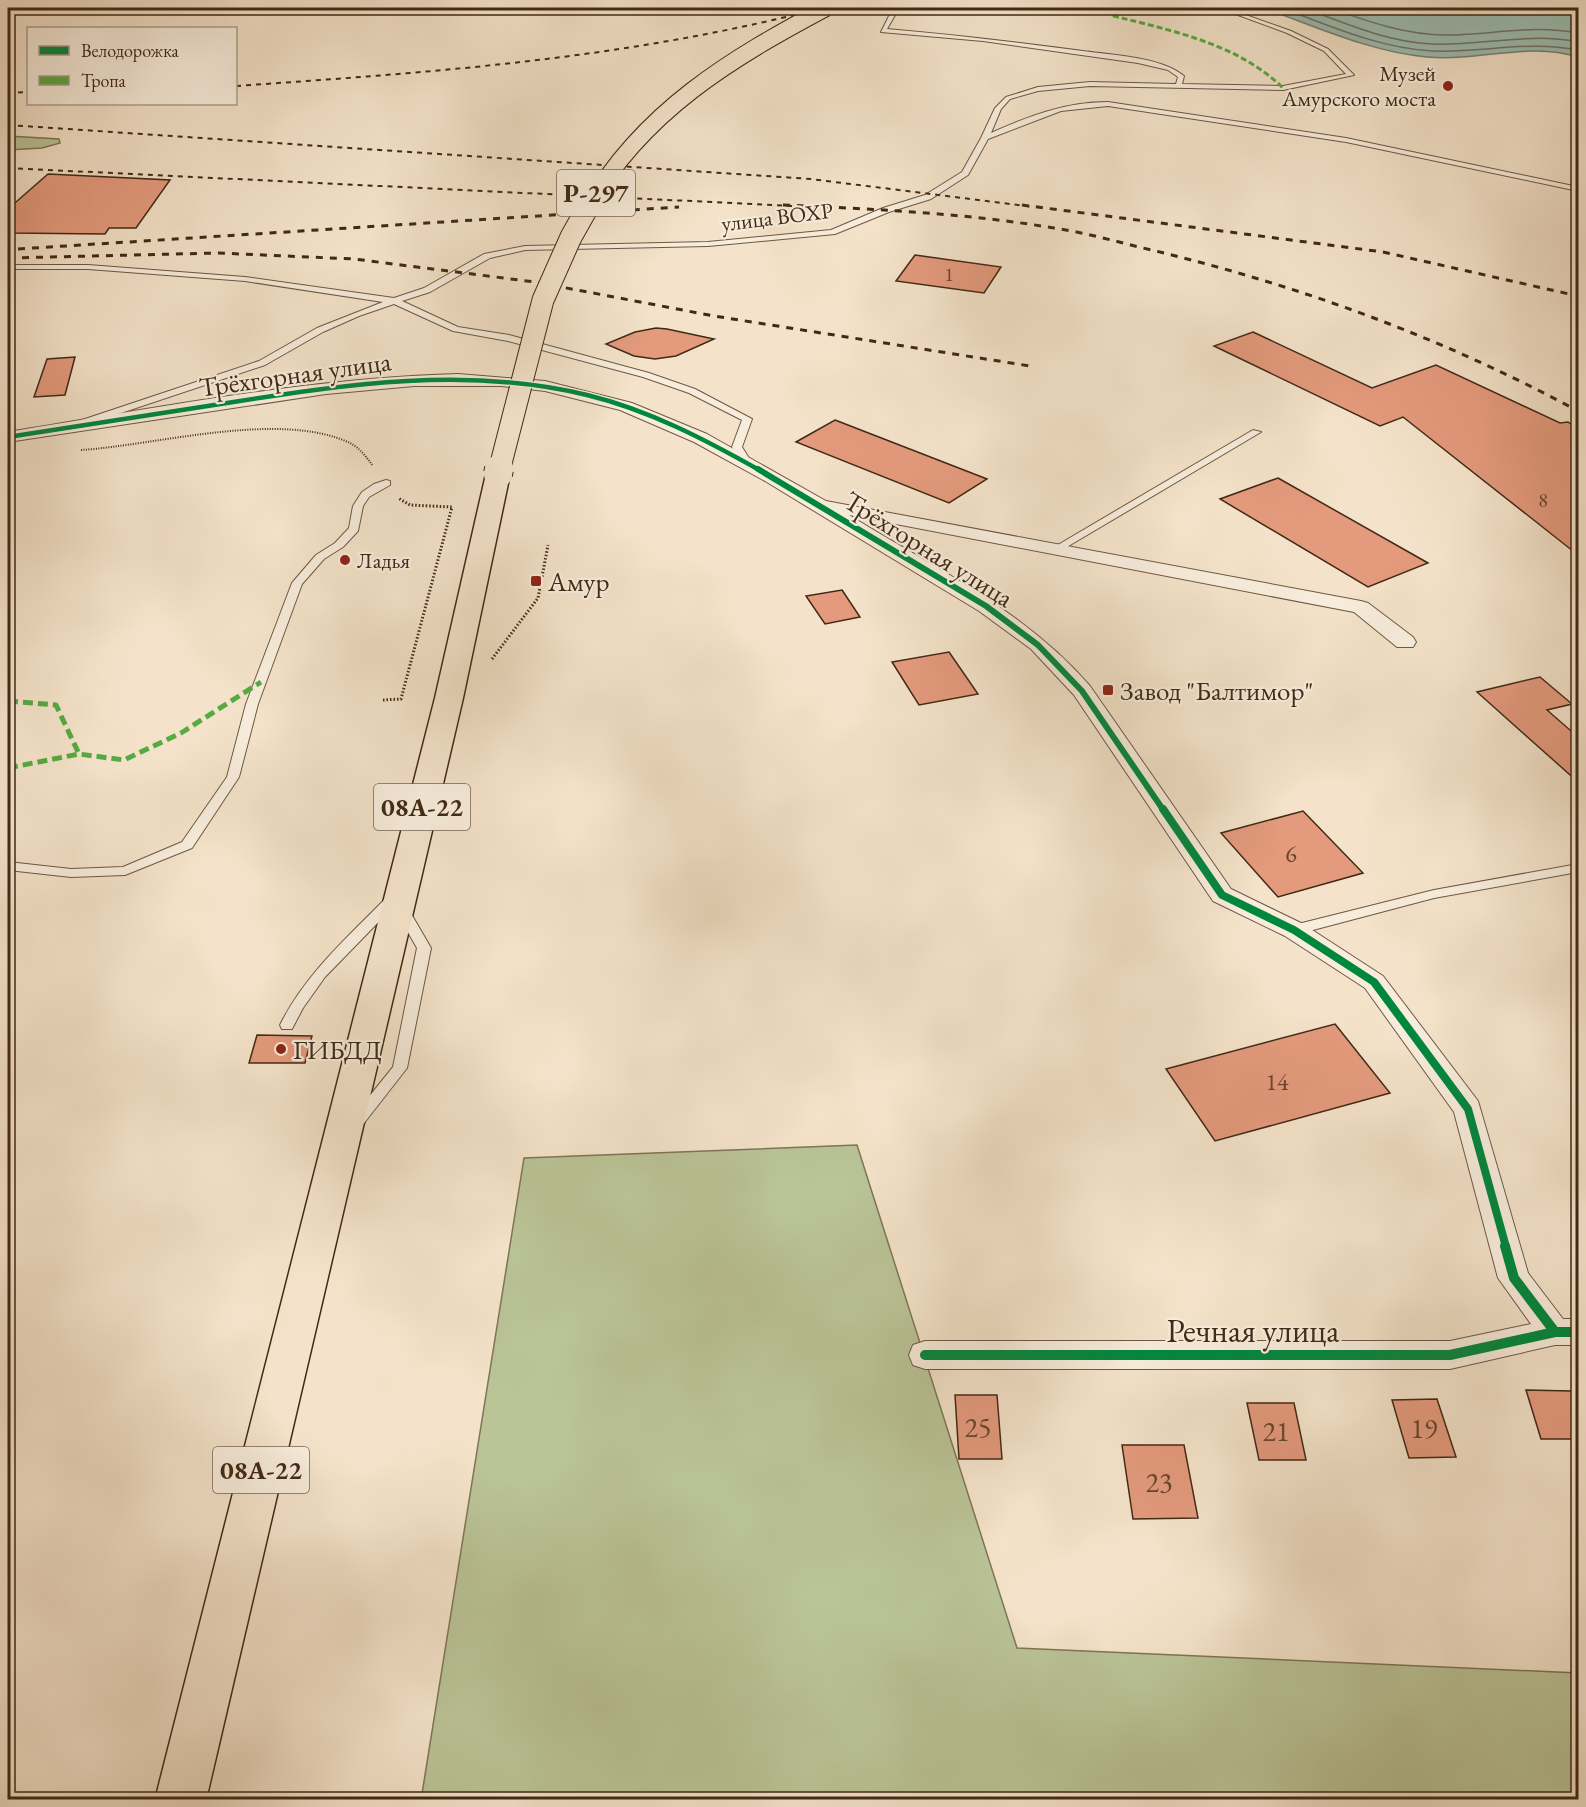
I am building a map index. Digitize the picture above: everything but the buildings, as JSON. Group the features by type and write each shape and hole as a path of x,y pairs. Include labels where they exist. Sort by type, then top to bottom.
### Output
{"highway":[{"name":"Р-297","path":"498,474 543,300 571,237 598,190 631,144 707,78 754,46 826,8"},
{"name":"08А-22","path":"180,1800 449,698 498,474"}],"street":[{"name":"Трёхгорная улица","path":"8,437 322,388 411,379 484,380 541,385 620,405 648,415 749,466 814,503 1006,620 1045,651 1065,669 1082,692 1222,895 1294,930 1374,982 1468,1109 1514,1278 1567,1332"},
{"path":"814,503 1361,607 1405,642"},
{"name":"Речная улица","path":"926,1355 1450,1355 1567,1332"}],"lane":[{"path":"896,8 883,31 983,39 1138,61 1176,72 1181,76 1179,84"},
{"name":"улица ВОХР","path":"73,427 123,408 229,376 262,363 320,330 427,290 478,260 506,251 525,248 708,244 832,232 886,210 928,197 965,173 986,138 998,108 1008,98 1038,88 1090,84 1179,84 1282,88 1351,75 1326,50 1289,32 1222,8"},
{"path":"1083,103 1090,84"},
{"path":"986,138 1051,110 1083,103 1108,104 1346,140 1578,189"},
{"path":"8,267 88,267 245,279 394,301 456,329 509,338 646,375 692,391 747,419 737,447 749,466"},
{"path":"1056,549 1256,432"},
{"path":"8,866 71,873 125,871 187,845 233,777 252,704 297,583 320,557 339,545 354,529 353,513 363,498 375,486 386,483"},
{"path":"1294,930 1434,894 1578,868"},
{"path":"288,1025 297,1003 318,977 400,898"}],"path":[{"path":"46,431 49,442 68,451 100,450 256,430 324,434 352,444 397,497 410,505 452,507 401,699 383,700"},
{"path":"492,659 538,598 548,545"}],"green space":[{"path":"8,136 59,139 60,143 42,148 8,150"},
{"path":"857,1145 1017,1648 1578,1673 1578,1799 421,1800 524,1158"}],"water":[{"path":"1264,8 1578,8 1578,57 1541,51 1446,58 1406,54 1344,38"}],"railway":[{"path":"237,86 458,69 530,61 676,40 822,8"},
{"path":"8,93 27,92"},
{"path":"8,125 811,179 1034,207"},
{"path":"8,168 814,207"},
{"path":"783,205 952,215 1020,223 1067,230 1160,252 1268,282 1374,318 1477,361 1578,411"},
{"path":"1022,205 1383,252 1578,296"},
{"path":"18,249 679,207"},
{"path":"8,258 218,253 354,259 535,282 714,316 1030,366"}],"marked path":[{"path":"1120,8 1122,8 1114,16 1180,34 1229,51 1269,74 1283,88"},
{"path":"8,701 56,705 79,754 124,760 181,733 261,682"},
{"path":"8,768 79,754"}],"cycle path":[{"path":"8,437 326,388 414,380 501,381 545,386 588,395 626,407 700,438 772,477 986,606 1038,645 1082,691 1222,895 1294,930 1374,982 1468,1109 1514,1278 1555,1332"},
{"path":"925,1355 1450,1355 1555,1332 1578,1332"}],"place":[{"name":"Музей Амурского моста","path":"1448,86"},
{"name":"Ладья","path":"345,560"},
{"name":"Амур","path":"536,581"},
{"name":"Завод \"Балтимор\"","path":"1108,690"},
{"name":"ГИБДД","path":"281,1049"}]}
